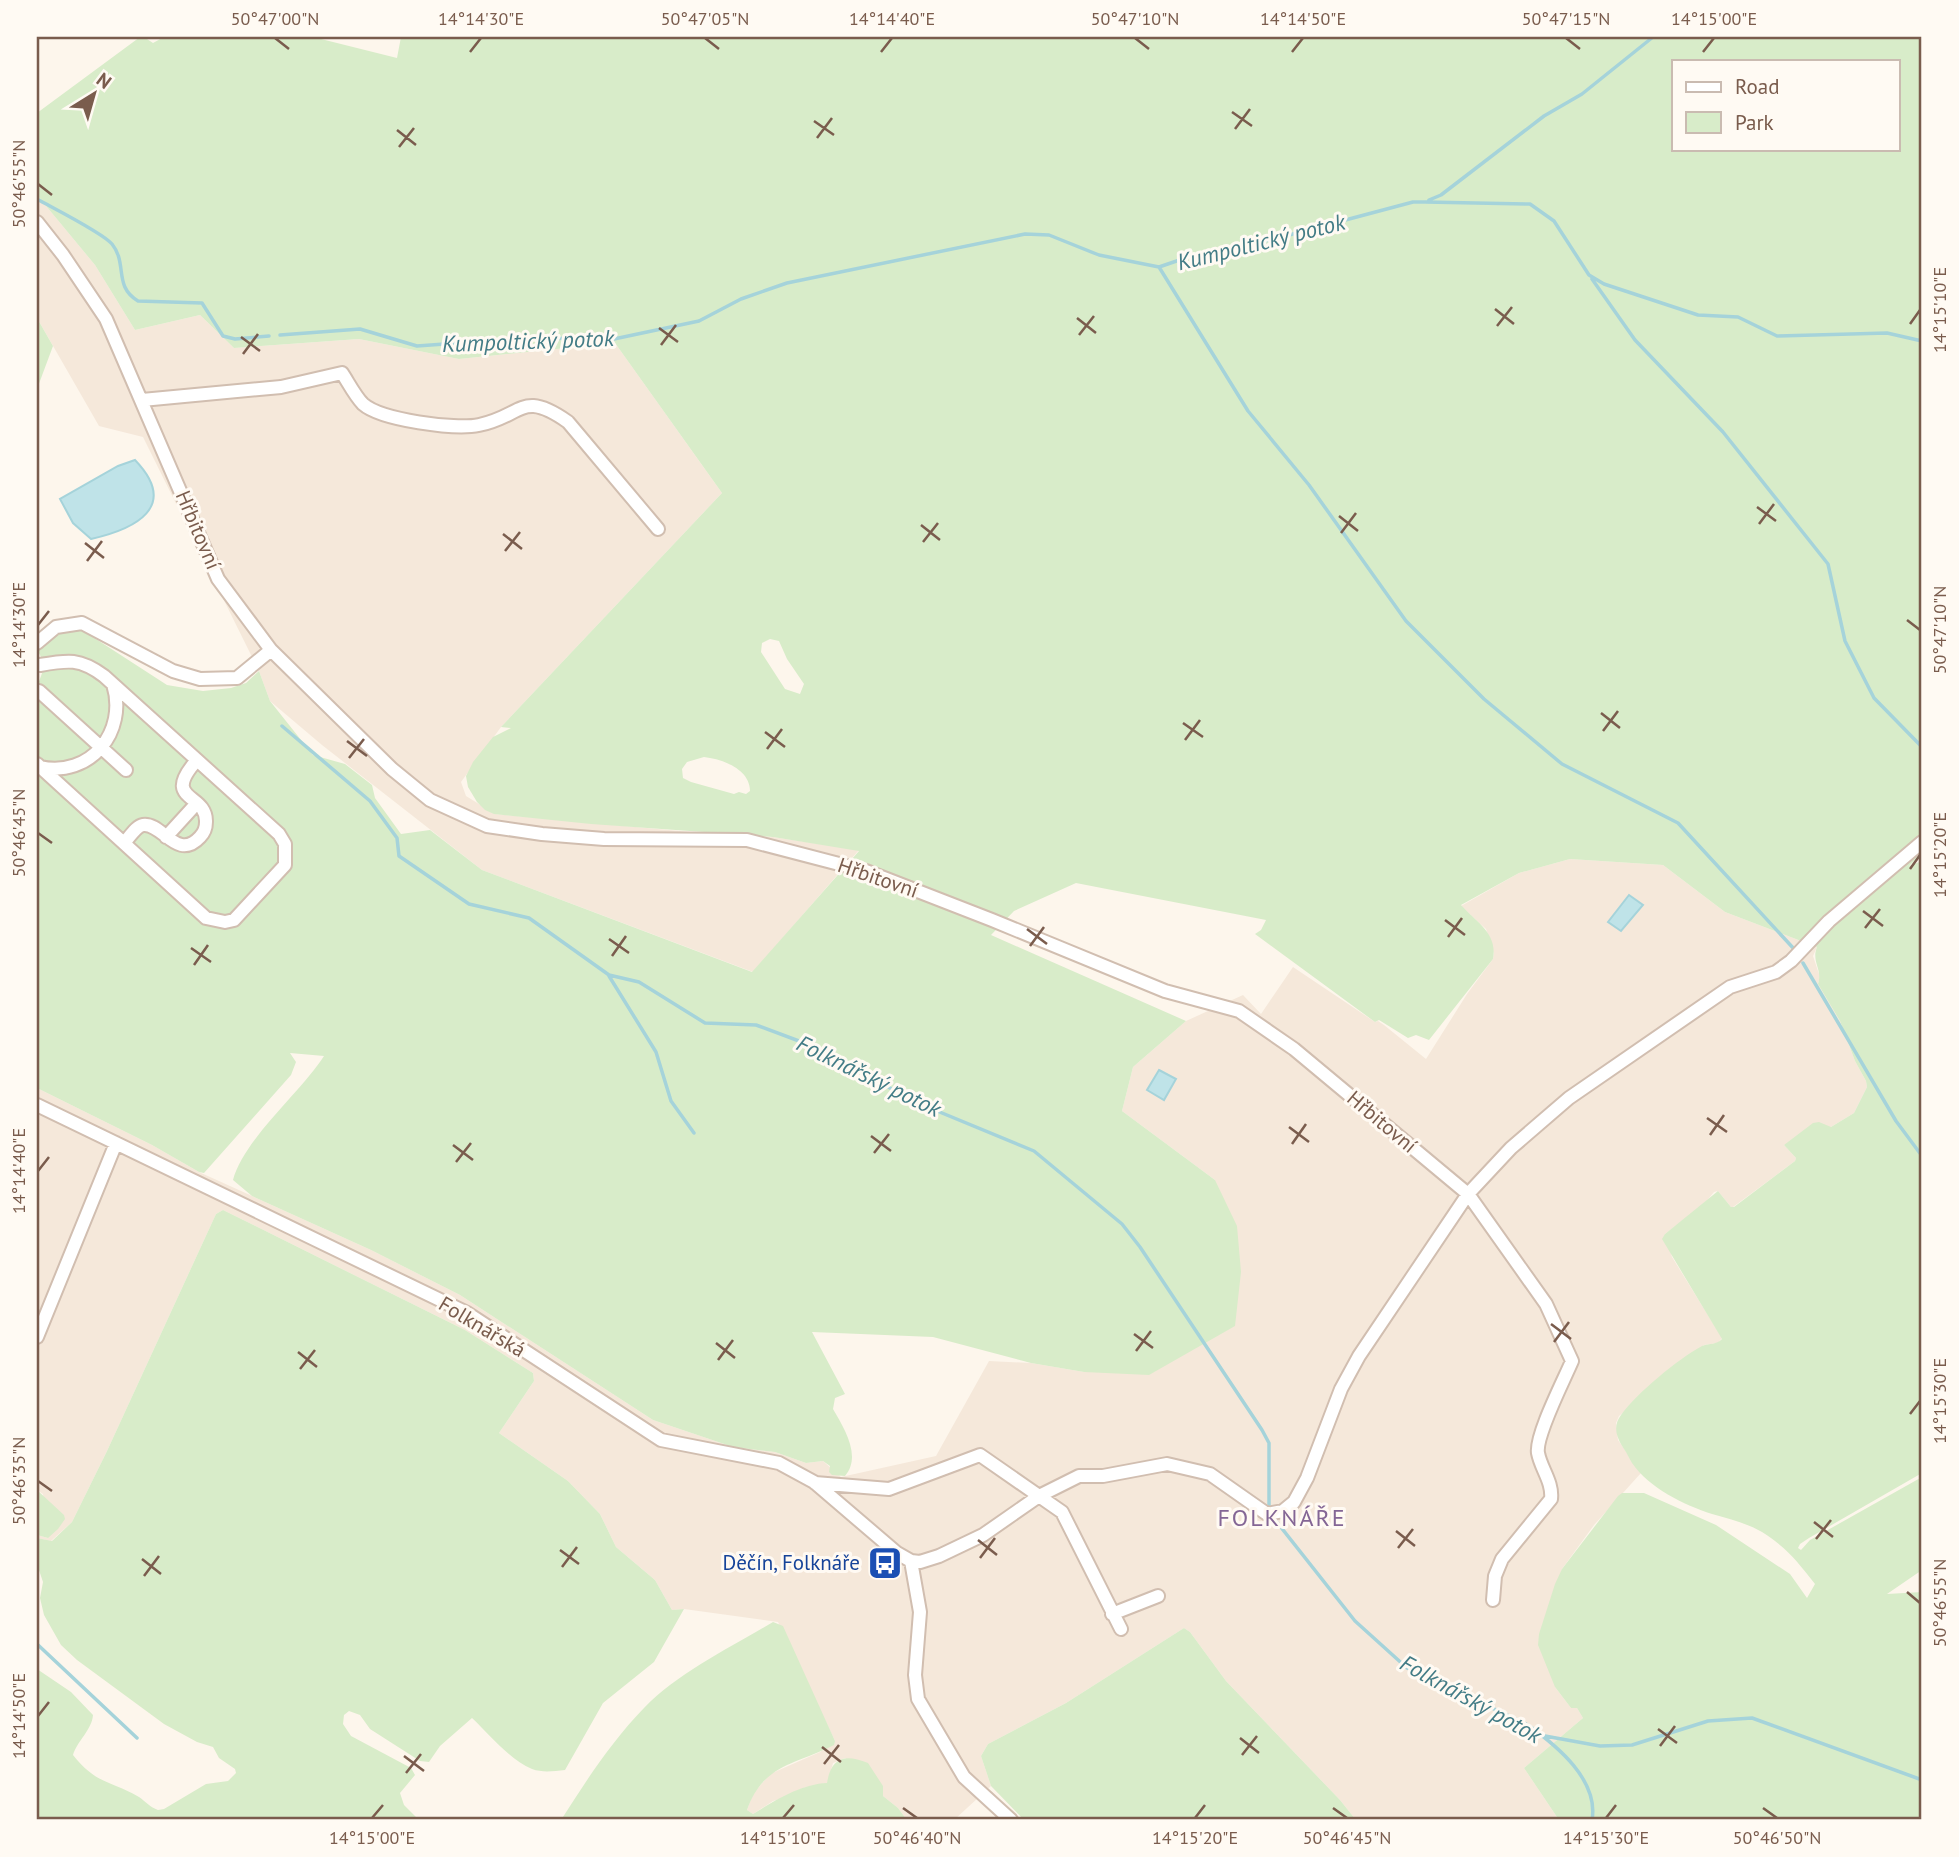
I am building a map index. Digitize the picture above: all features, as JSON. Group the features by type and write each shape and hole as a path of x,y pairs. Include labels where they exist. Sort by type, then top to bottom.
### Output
{"street":[{"name":"Hřbitovní","path":"37,222 106,319 218,579 271,650 392,769 430,800 487,826 604,839 747,840 866,871 1165,991 1239,1011 1294,1049 1468,1194 1546,1304 1572,1361 1542,1430 1537,1451 1552,1489 1551,1499 1502,1559 1495,1576 1493,1600"},
{"path":"142,400 281,387 342,373 362,403 376,412 405,419 462,427 481,425 531,404 550,409 568,422 658,529"},
{"path":"37,643 56,627 82,623 173,671 200,679 237,678 271,650"},
{"path":"38,765 206,918 215,921 234,920 285,865 285,844 279,834 91,666 64,660 40,665"},
{"path":"38,765 55,769 73,766 90,758 102,748 110,736 116,718 117,699 113,684"},
{"path":"39,691 125,771"},
{"path":"124,843 137,828 144,825 153,827 173,842 187,844 200,837 206,825 206,817 197,803 183,790 182,784 188,770 197,761"},
{"path":"166,837 197,803"},
{"path":"1010,1820 964,1777 918,1699 915,1675 920,1612 911,1561 920,1562 939,1556 983,1535 1039,1496 1079,1476 1103,1476 1167,1464 1210,1474 1267,1514 1283,1511 1294,1503 1307,1478 1341,1389 1359,1356 1468,1194 1511,1148 1569,1098 1730,987 1776,972 1791,961 1829,921 1922,842"},
{"name":"Folknářská","path":"37,1105 467,1314 660,1440 779,1463 814,1482 897,1553 911,1561"},
{"path":"37,1337 116,1143"},
{"path":"814,1482 889,1489 980,1455 1062,1512"},
{"path":"1062,1486 1062,1512 1121,1629"},
{"path":"1112,1614 1158,1596"}],"shaded area":[{"path":"37,195 95,265 135,330 200,315 234,348 359,339 459,359 615,343 722,493 501,727 461,782 466,796 495,814 773,837 859,850 753,972 482,870 270,701 259,671 143,437 99,426 37,318"},
{"path":"1570,859 1663,865 1725,912 1817,947 1813,956 1820,977 1818,984 1840,1021 1867,1087 1854,1113 1831,1127 1784,1145 1796,1158 1795,1161 1733,1207 1718,1191 1714,1192 1704,1204 1665,1234 1672,1257 1722,1338 1718,1343 1704,1345 1619,1416 1616,1423 1618,1440 1641,1473 1594,1525 1562,1569 1555,1687 1571,1708 1577,1708 1583,1718 1524,1768 1559,1820 1356,1820 1226,1681 1190,1632 1184,1628 1066,1703 988,1744 981,1756 991,1786 954,1820 907,1820 898,1808 883,1796 883,1789 845,1758 833,1763 827,1784 803,1788 773,1801 753,1814 747,1810 753,1794 770,1774 820,1752 835,1741 778,1622 684,1609 672,1610 655,1580 616,1547 600,1514 568,1481 499,1433 534,1381 533,1373 465,1330 223,1210 216,1214 72,1522 51,1541 37,1538 37,1535 48,1538 43,1494 37,1490 37,1088 152,1145 199,1172 371,1250 460,1295 653,1420 733,1447 775,1452 806,1463 823,1461 841,1477 936,1456 989,1361 1031,1363 1084,1372 1215,1180 1122,1111 1133,1067 1186,1021 1243,995 1261,1014 1293,967 1375,1022 1384,1025 1426,1059 1467,994 1493,959 1494,953 1486,929 1461,906 1519,873"}],"green space":[{"path":"140,37 153,43 164,37 313,37 397,58 401,37 1922,37 1922,853 1909,866 1922,861 1922,1473 1809,1538 1798,1548 1801,1550 1810,1540 1922,1477 1922,1570 1887,1594 1922,1592 1922,1820 1559,1820 1524,1768 1583,1718 1577,1708 1571,1708 1555,1687 1538,1645 1539,1634 1562,1569 1622,1493 1644,1493 1716,1525 1790,1574 1807,1598 1815,1584 1791,1555 1762,1532 1690,1506 1657,1488 1632,1463 1616,1432 1621,1415 1647,1387 1692,1352 1722,1339 1662,1239 1665,1234 1718,1191 1731,1207 1734,1207 1795,1161 1796,1158 1784,1145 1813,1123 1819,1122 1831,1127 1854,1113 1867,1087 1840,1021 1818,984 1815,957 1817,947 1725,912 1663,865 1570,859 1519,873 1461,905 1489,935 1494,950 1493,959 1429,1040 1416,1035 1408,1038 1379,1020 1375,1022 1255,934 1261,930 1266,920 1076,883 1014,911 991,935 1186,1021 1133,1067 1122,1111 1215,1180 1237,1226 1241,1272 1235,1326 1149,1375 1084,1372 1031,1363 933,1337 812,1332 845,1394 835,1398 833,1409 852,1451 850,1468 845,1476 832,1475 829,1472 830,1466 823,1461 806,1463 775,1452 733,1447 653,1420 460,1295 371,1250 252,1196 233,1180 239,1164 261,1132 324,1056 290,1053 296,1062 291,1075 204,1173 37,1088 37,687 45,665 38,651 52,637 62,632 82,630 167,685 203,691 231,688 246,683 259,671 270,701 313,755 345,764 372,785 375,798 401,834 430,830 482,870 752,972 859,851 773,837 494,814 477,802 468,787 466,776 473,762 493,737 511,728 501,727 722,493 615,343 459,359 359,339 234,348 200,315 135,330 95,265 37,195 37,113","holes":["770,639 779,641 787,659 804,684 800,694 785,689 761,652 762,643","704,757 734,766 749,783 750,791 746,794 734,794 683,778 682,769 687,762"]},
{"path":"37,318 53,346 37,389"},
{"path":"223,1210 465,1330 533,1373 534,1381 499,1433 568,1481 600,1514 616,1547 655,1580 672,1610 684,1609 654,1662 603,1703 565,1770 540,1771 524,1765 472,1718 440,1746 429,1762 420,1761 370,1729 360,1715 349,1711 344,1715 343,1724 351,1736 411,1768 415,1775 400,1793 404,1805 419,1820 37,1820 37,1669 71,1692 93,1715 90,1726 73,1755 89,1772 139,1797 155,1809 164,1809 206,1784 228,1781 236,1773 235,1769 219,1758 213,1747 197,1742 164,1724 77,1660 61,1645 44,1615 40,1598 43,1582 37,1564 37,1538 52,1541 72,1522 216,1214"},
{"path":"37,1490 65,1519 48,1538 37,1535"},
{"path":"773,1622 783,1626 835,1741 834,1745 771,1774 754,1795 747,1810 753,1814 798,1790 827,1783 835,1763 852,1758 868,1763 883,1786 883,1796 898,1808 907,1820 561,1820 610,1748 644,1708 673,1683 706,1661"},
{"path":"1184,1628 1190,1632 1226,1681 1356,1820 1024,1820 991,1786 981,1756 988,1744 1066,1703"}],"water":[{"path":"135,460 148,476 153,491 152,503 136,522 91,539 73,523 60,499 118,466"},
{"path":"1629,895 1643,905 1621,931 1608,922"},
{"path":"1159,1070 1176,1079 1164,1100 1147,1090"}],"waterway":[{"path":"1429,200 1441,195 1544,116 1582,94 1653,37"},
{"name":"Kumpoltický potok","path":"37,199 89,227 112,244 117,252 126,289 138,301 202,303 223,336 235,339 269,336"},
{"name":"Kumpoltický potok","path":"280,335 360,329 417,346 527,338 614,339 699,321 741,299 787,283 1025,234 1049,235 1099,255 1159,267 1194,255 1274,239 1413,202 1425,202 1530,204 1554,221 1589,275 1604,284 1698,315 1738,317 1777,336 1887,333 1922,341"},
{"path":"1159,267 1248,411 1309,485 1406,621 1484,699 1562,764 1678,823 1795,950"},
{"path":"1592,279 1635,340 1723,432 1828,564 1845,641 1874,698 1922,747"},
{"name":"Folknářský potok","path":"282,726 370,801 397,838 399,856 469,904 529,918 609,975 639,982 705,1023 756,1025 823,1050 913,1101 1034,1151 1122,1224 1262,1430 1269,1443 1269,1508"},
{"path":"1803,963 1896,1121 1922,1156"},
{"path":"609,976 656,1052 671,1101 694,1133"},
{"name":"Folknářský potok","path":"1276,1521 1355,1621 1407,1668 1528,1725 1563,1754 1589,1791 1592,1820"},
{"path":"37,1644 137,1738"},
{"path":"1545,1736 1600,1746 1632,1745 1708,1721 1752,1718 1922,1780"}],"place":[{"name":"Děčín, Folknáře","path":"885,1563"}],"district":[{"name":"FOLKNÁŘE","path":"1282,1518"}]}
